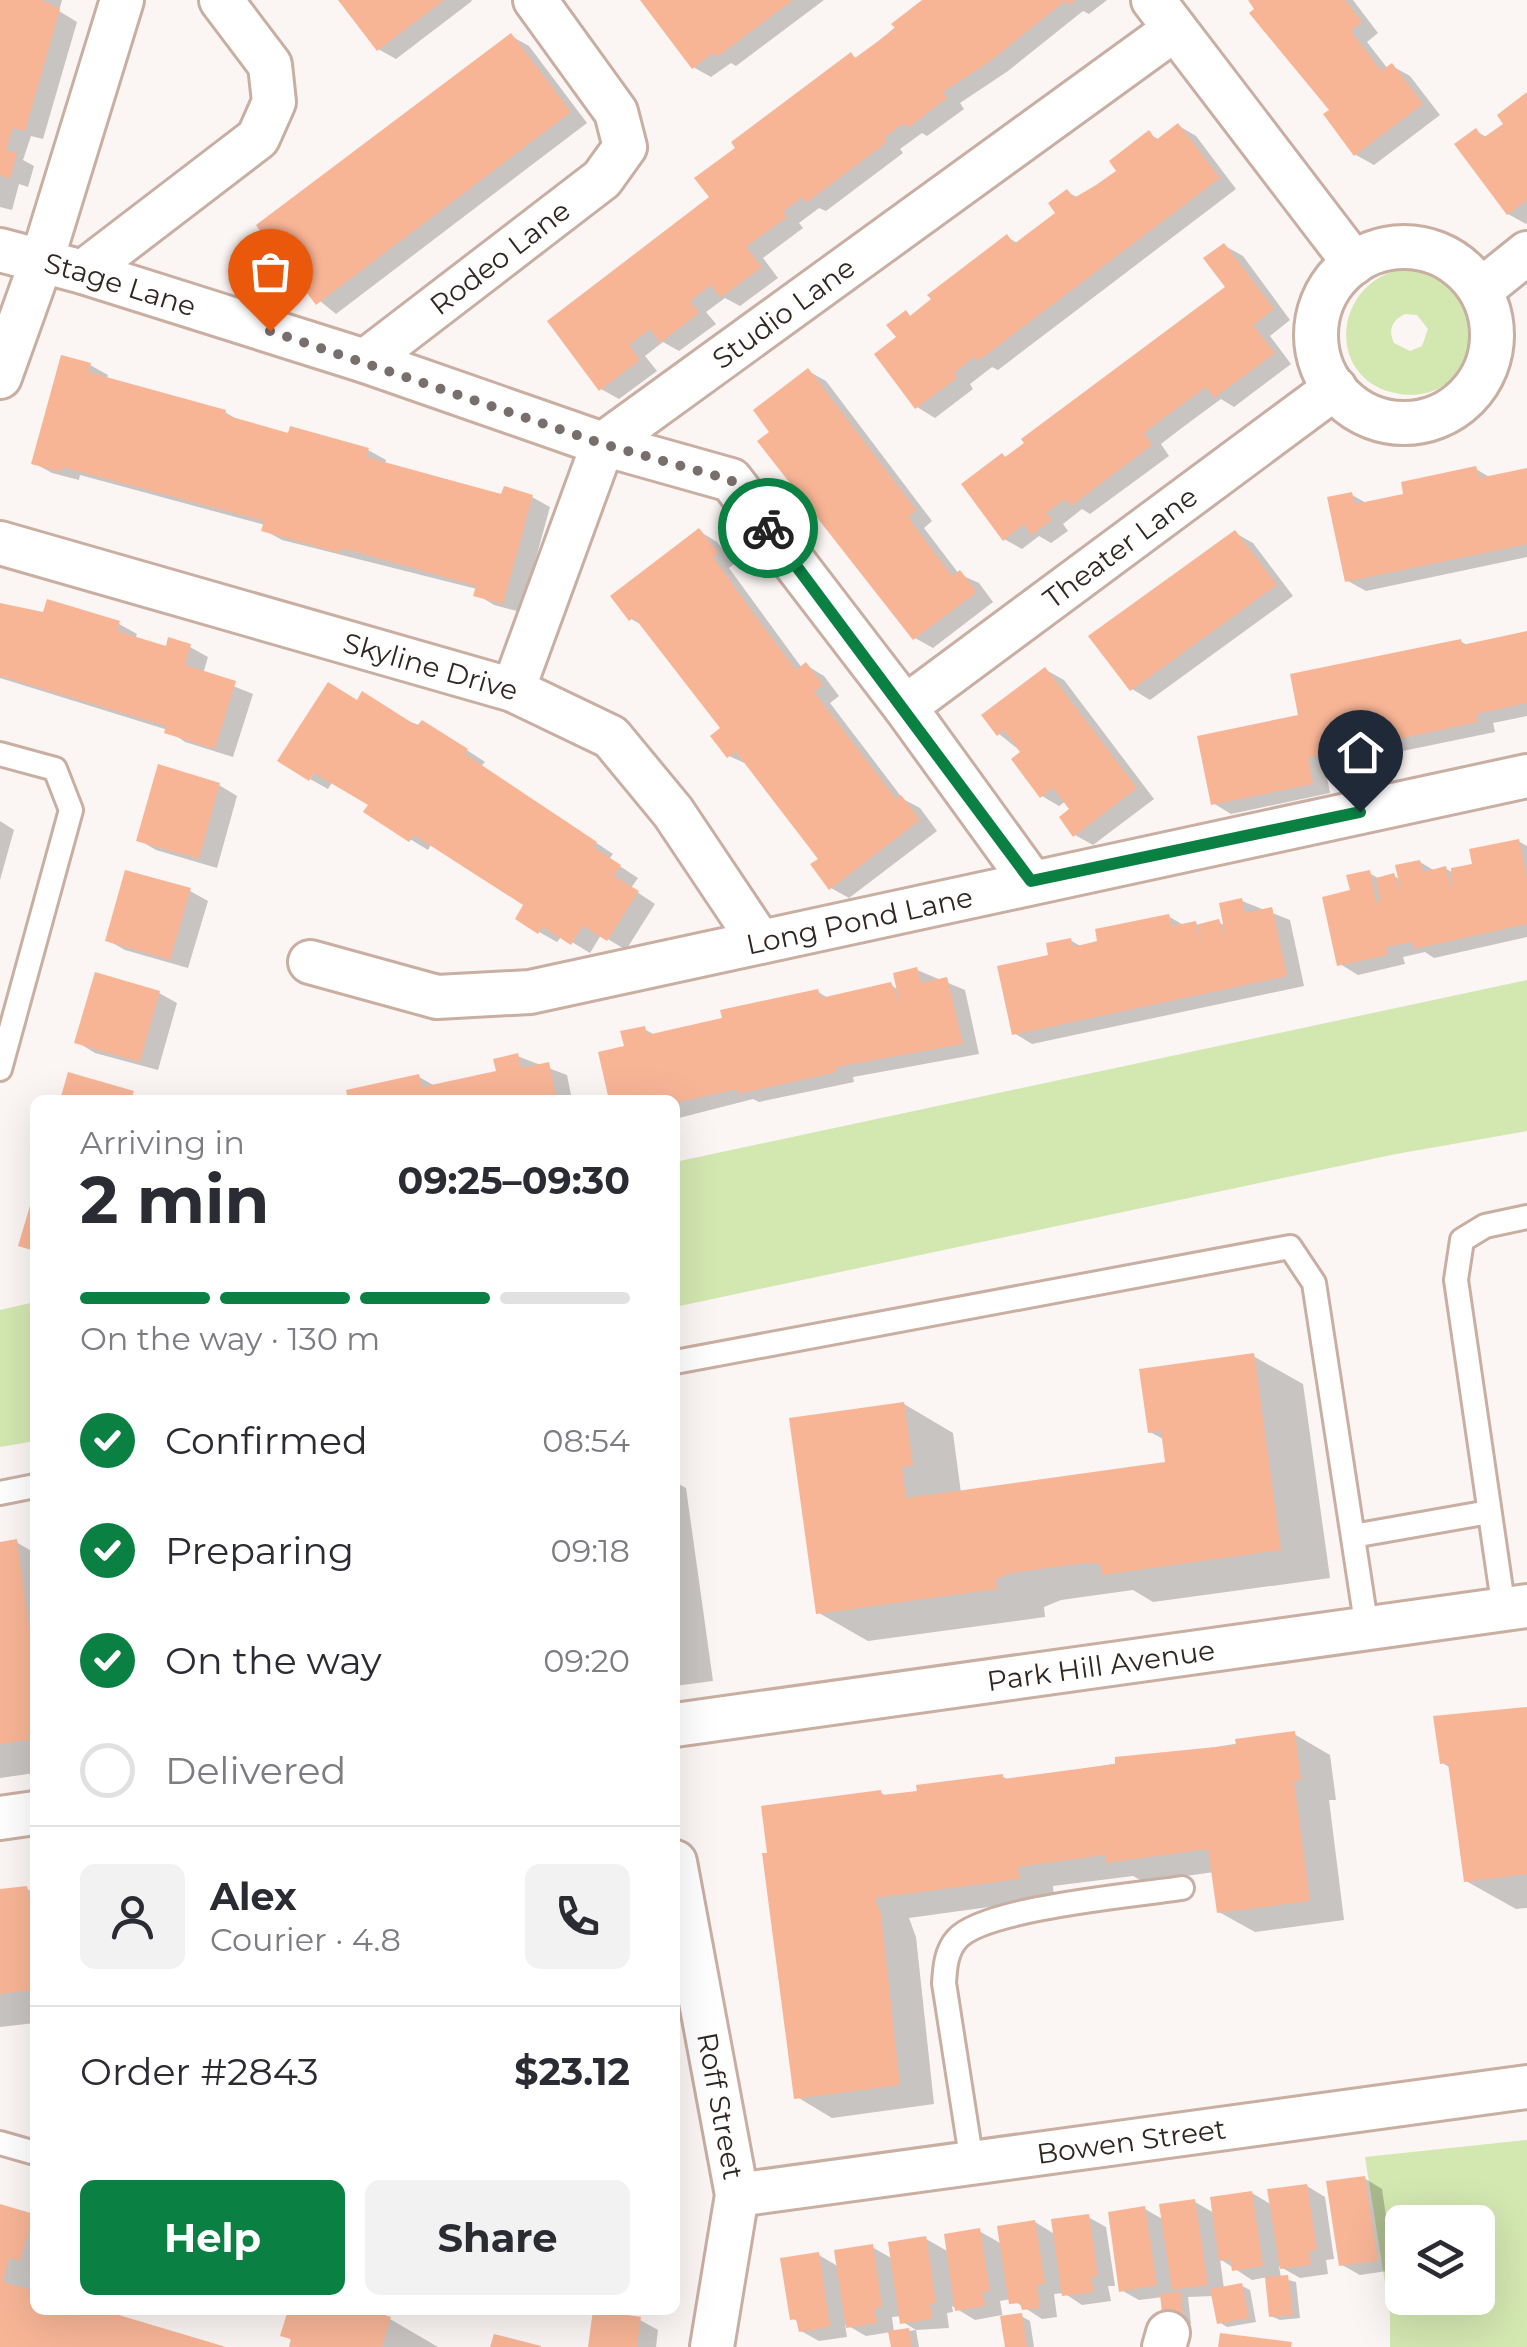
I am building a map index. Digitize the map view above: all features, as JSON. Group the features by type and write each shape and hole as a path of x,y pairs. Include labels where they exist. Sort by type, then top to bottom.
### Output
{"street":[{"path":"0,378 42,260 122,0"},
{"path":"84,272 258,138 274,102 270,65 221,0"},
{"name":"Rodeo Lane","path":"364,361 602,179 625,148 616,112 543,2"},
{"path":"1164,14 1354,263"},
{"name":"Studio Lane","path":"603,444 1164,14"},
{"path":"1414,246 1440,254 1463,269 1481,290 1490,316 1492,345 1485,372 1469,396 1447,413 1420,422 1392,423 1365,414 1335,388 1317,350 1317,323 1324,297 1354,263 1386,248 1414,246"},
{"name":"Stage Lane","path":"0,250 84,272 364,361 603,444 731,480 905,707 1031,881"},
{"path":"1481,290 1527,253"},
{"name":"Theater Lane","path":"905,707 1335,388"},
{"path":"513,690 603,444"},
{"name":"Skyline Drive","path":"0,543 513,690 612,737 672,812 760,942"},
{"name":"Long Pond Lane","path":"310,962 438,996 530,992 1527,776"},
{"name":"Park Hill Avenue","path":"680,1725 1515,1608"},
{"path":"0,1818 30,1814"},
{"name":"Roff Street","path":"680,1889 737,2194 712,2347"},
{"name":"Bowen Street","path":"737,2194 1527,2087"}],"lane":[{"path":"0,754 55,769 71,810 0,1069"},
{"path":"1515,1608 1489,1512 1456,1280 1462,1240 1485,1226 1527,1217"},
{"path":"680,1361 1290,1247 1314,1283 1367,1629"},
{"path":"0,1493 30,1487"},
{"path":"1353,1536 1489,1512"},
{"path":"972,2163 944,1984 945,1966 954,1941 990,1919 1182,1888"},
{"path":"0,2143 30,2152"}],"green space":[{"path":"1414,268 1442,279 1460,297 1469,319 1470,343 1463,364 1448,382 1427,393 1400,394 1375,385 1357,370 1348,350 1347,328 1353,306 1366,288 1387,274","holes":["1417,315 1428,329 1422,346 1410,351 1394,343 1391,330 1401,316"]},
{"path":"1527,980 1527,1131 1396,1154 680,1306 680,1161"},
{"path":"30,1303 30,1442 0,1447 0,1310"},
{"path":"1527,2140 1527,2347 1390,2347 1390,2315 1495,2315 1495,2205 1385,2205 1385,2283 1365,2157"}],"building":[{"path":"0,0 42,0 60,9 25,131 13,128 6,150 17,153 10,179 0,175"},
{"path":"338,0 444,0 377,51"},
{"path":"640,0 793,0 717,57 713,53 692,69"},
{"path":"922,0 1076,0 1069,5 1065,1 989,62 943,92 947,98 908,128 904,123 884,138 887,142 806,203 802,197 783,212 787,217 746,247 762,267 720,298 711,285 690,301 699,313 660,343 650,329 629,345 640,360 599,391 547,321 709,197 694,178 735,148 731,142 851,52 855,58 877,42 895,28 891,24"},
{"path":"1248,0 1345,0 1362,22 1351,31 1381,71 1392,63 1423,104 1354,156 1323,114 1329,110 1249,13 1254,9"},
{"path":"511,33 571,112 316,305 296,278 273,296 237,249 260,231 256,225"},
{"path":"1527,92 1527,200 1507,215 1454,144 1476,128 1483,138 1503,124 1497,115"},
{"path":"1178,123 1220,178 978,361 974,357 954,373 957,378 915,409 874,354 896,337 886,325 906,310 910,316 931,299 927,295 1007,234 1014,244 1055,213 1048,203 1067,189 1074,198 1116,171 1109,161 1149,130 1156,140"},
{"path":"1224,243 1274,309 1253,325 1275,353 1214,398 1206,387 1144,433 1152,445 1071,506 1066,499 1046,513 1052,520 1031,535 1024,524 1003,541 961,484 1002,453 1005,457 1024,443 1021,439 1225,287 1203,258"},
{"path":"61,355 91,363 88,372 226,410 225,415 288,433 290,426 369,448 366,457 501,494 504,486 533,495 503,604 473,596 476,586 342,548 340,553 261,531 264,521 62,467 61,472 31,464"},
{"path":"808,368 916,510 908,517 921,535 952,576 960,570 977,592 913,640 757,441 769,432 753,410"},
{"path":"1476,466 1479,478 1527,468 1527,544 1345,582 1327,497 1352,492 1355,504 1403,494 1401,482"},
{"path":"699,528 718,553 713,557 796,670 806,662 823,685 814,692 896,799 901,795 920,820 829,890 810,864 818,859 736,752 727,758 710,736 720,728 634,617 629,621 610,596"},
{"path":"1235,530 1277,585 1130,691 1088,636"},
{"path":"47,599 120,621 117,631 166,646 168,637 191,644 185,665 236,681 215,749 164,733 166,726 0,676 0,603 43,612"},
{"path":"1527,631 1527,703 1476,714 1478,722 1308,758 1313,784 1211,805 1197,736 1298,715 1290,674 1461,639 1462,645"},
{"path":"1045,667 1137,788 1073,837 1059,817 1069,809 1053,788 1040,798 1011,759 1020,752 1004,730 997,736 981,715"},
{"path":"328,682 357,700 362,691 417,726 422,720 468,749 465,754 597,842 593,847 621,865 614,876 639,891 607,941 583,926 571,945 543,927 538,934 515,919 523,905 414,835 409,842 363,812 368,805 314,773 309,781 277,761"},
{"path":"158,764 220,783 199,859 136,841"},
{"path":"1519,839 1527,878 1527,924 1414,949 1412,942 1386,947 1388,955 1337,966 1322,897 1350,890 1346,875 1370,870 1376,902 1380,901 1376,878 1394,873 1402,896 1395,865 1420,860 1423,872 1446,866 1452,892 1451,868 1472,864 1469,849"},
{"path":"125,870 191,888 170,960 105,941"},
{"path":"1242,898 1245,913 1272,907 1287,976 1012,1035 997,966 1048,955 1046,943 1071,938 1073,947 1097,941 1095,929 1169,914 1172,926 1196,921 1201,946 1199,924 1219,919 1226,940 1219,903"},
{"path":"917,967 921,983 947,977 963,1044 836,1067 837,1072 738,1094 737,1089 680,1102 680,1095 608,1095 598,1052 624,1046 620,1031 645,1026 647,1035 722,1018 720,1010 818,989 821,998 891,982 900,1006 893,973"},
{"path":"95,972 160,991 140,1062 74,1043"},
{"path":"518,1053 521,1068 549,1062 556,1095 347,1095 346,1090 419,1074 422,1087 496,1071 493,1059"},
{"path":"68,1072 134,1091 133,1095 61,1095"},
{"path":"30,1206 30,1250 18,1246"},
{"path":"1254,1353 1281,1550 1102,1575 1100,1564 1085,1563 1011,1573 996,1579 997,1589 816,1614 789,1418 904,1402 913,1466 902,1467 906,1498 1165,1462 1161,1431 1148,1433 1139,1369"},
{"path":"17,1539 30,1635 30,1740 0,1744 0,1542"},
{"path":"1527,1707 1527,1874 1464,1882 1448,1763 1440,1764 1433,1716"},
{"path":"1295,1731 1301,1780 1294,1781 1310,1901 1217,1913 1208,1849 1106,1863 1105,1855 1018,1867 1020,1879 875,1898 881,1915 900,2085 794,2099 762,1853 767,1853 761,1806 881,1790 882,1795 917,1791 916,1785 1003,1774 1003,1779 1115,1764 1115,1757 1236,1745 1235,1739"},
{"path":"27,1886 30,1991 0,1994 0,1889"},
{"path":"1365,2176 1378,2261 1339,2266 1326,2181"},
{"path":"1307,2184 1317,2250 1309,2251 1311,2265 1280,2269 1267,2189"},
{"path":"1252,2191 1263,2266 1232,2271 1230,2259 1219,2261 1210,2197"},
{"path":"1195,2199 1208,2285 1172,2290 1159,2204"},
{"path":"0,2204 30,2213 20,2261 9,2258 3,2282 30,2290 30,2315 119,2315 226,2347 0,2347"},
{"path":"1145,2206 1157,2285 1119,2292 1108,2212"},
{"path":"1089,2214 1098,2276 1091,2277 1094,2292 1062,2296 1051,2219"},
{"path":"1035,2220 1045,2284 1037,2285 1040,2308 1022,2310 1020,2303 1009,2304 997,2226"},
{"path":"980,2228 990,2291 983,2292 985,2306 955,2311 944,2234"},
{"path":"926,2236 936,2303 930,2304 932,2319 900,2324 888,2242"},
{"path":"873,2244 882,2307 875,2307 877,2323 846,2328 834,2250"},
{"path":"819,2252 830,2327 799,2332 796,2319 790,2320 780,2258"},
{"path":"1288,2275 1293,2315 1269,2317 1265,2277"},
{"path":"1242,2283 1249,2318 1217,2324 1210,2289"},
{"path":"1181,2292 1183,2321 1163,2323 1160,2294"},
{"path":"1022,2313 1027,2347 1005,2347 1000,2316"},
{"path":"286,2315 391,2317 382,2347 289,2347 291,2339 280,2336"},
{"path":"592,2315 641,2317 637,2347 588,2347"},
{"path":"909,2328 912,2347 891,2347 888,2331"},
{"path":"1220,2333 1292,2342 1291,2347 1218,2347"},
{"path":"494,2334 541,2346 541,2347 490,2347"}],"way so far":[{"path":"270,331 603,444 731,480 768,528"}],"route":[{"path":"768,528 1031,881 1360,812"}]}
